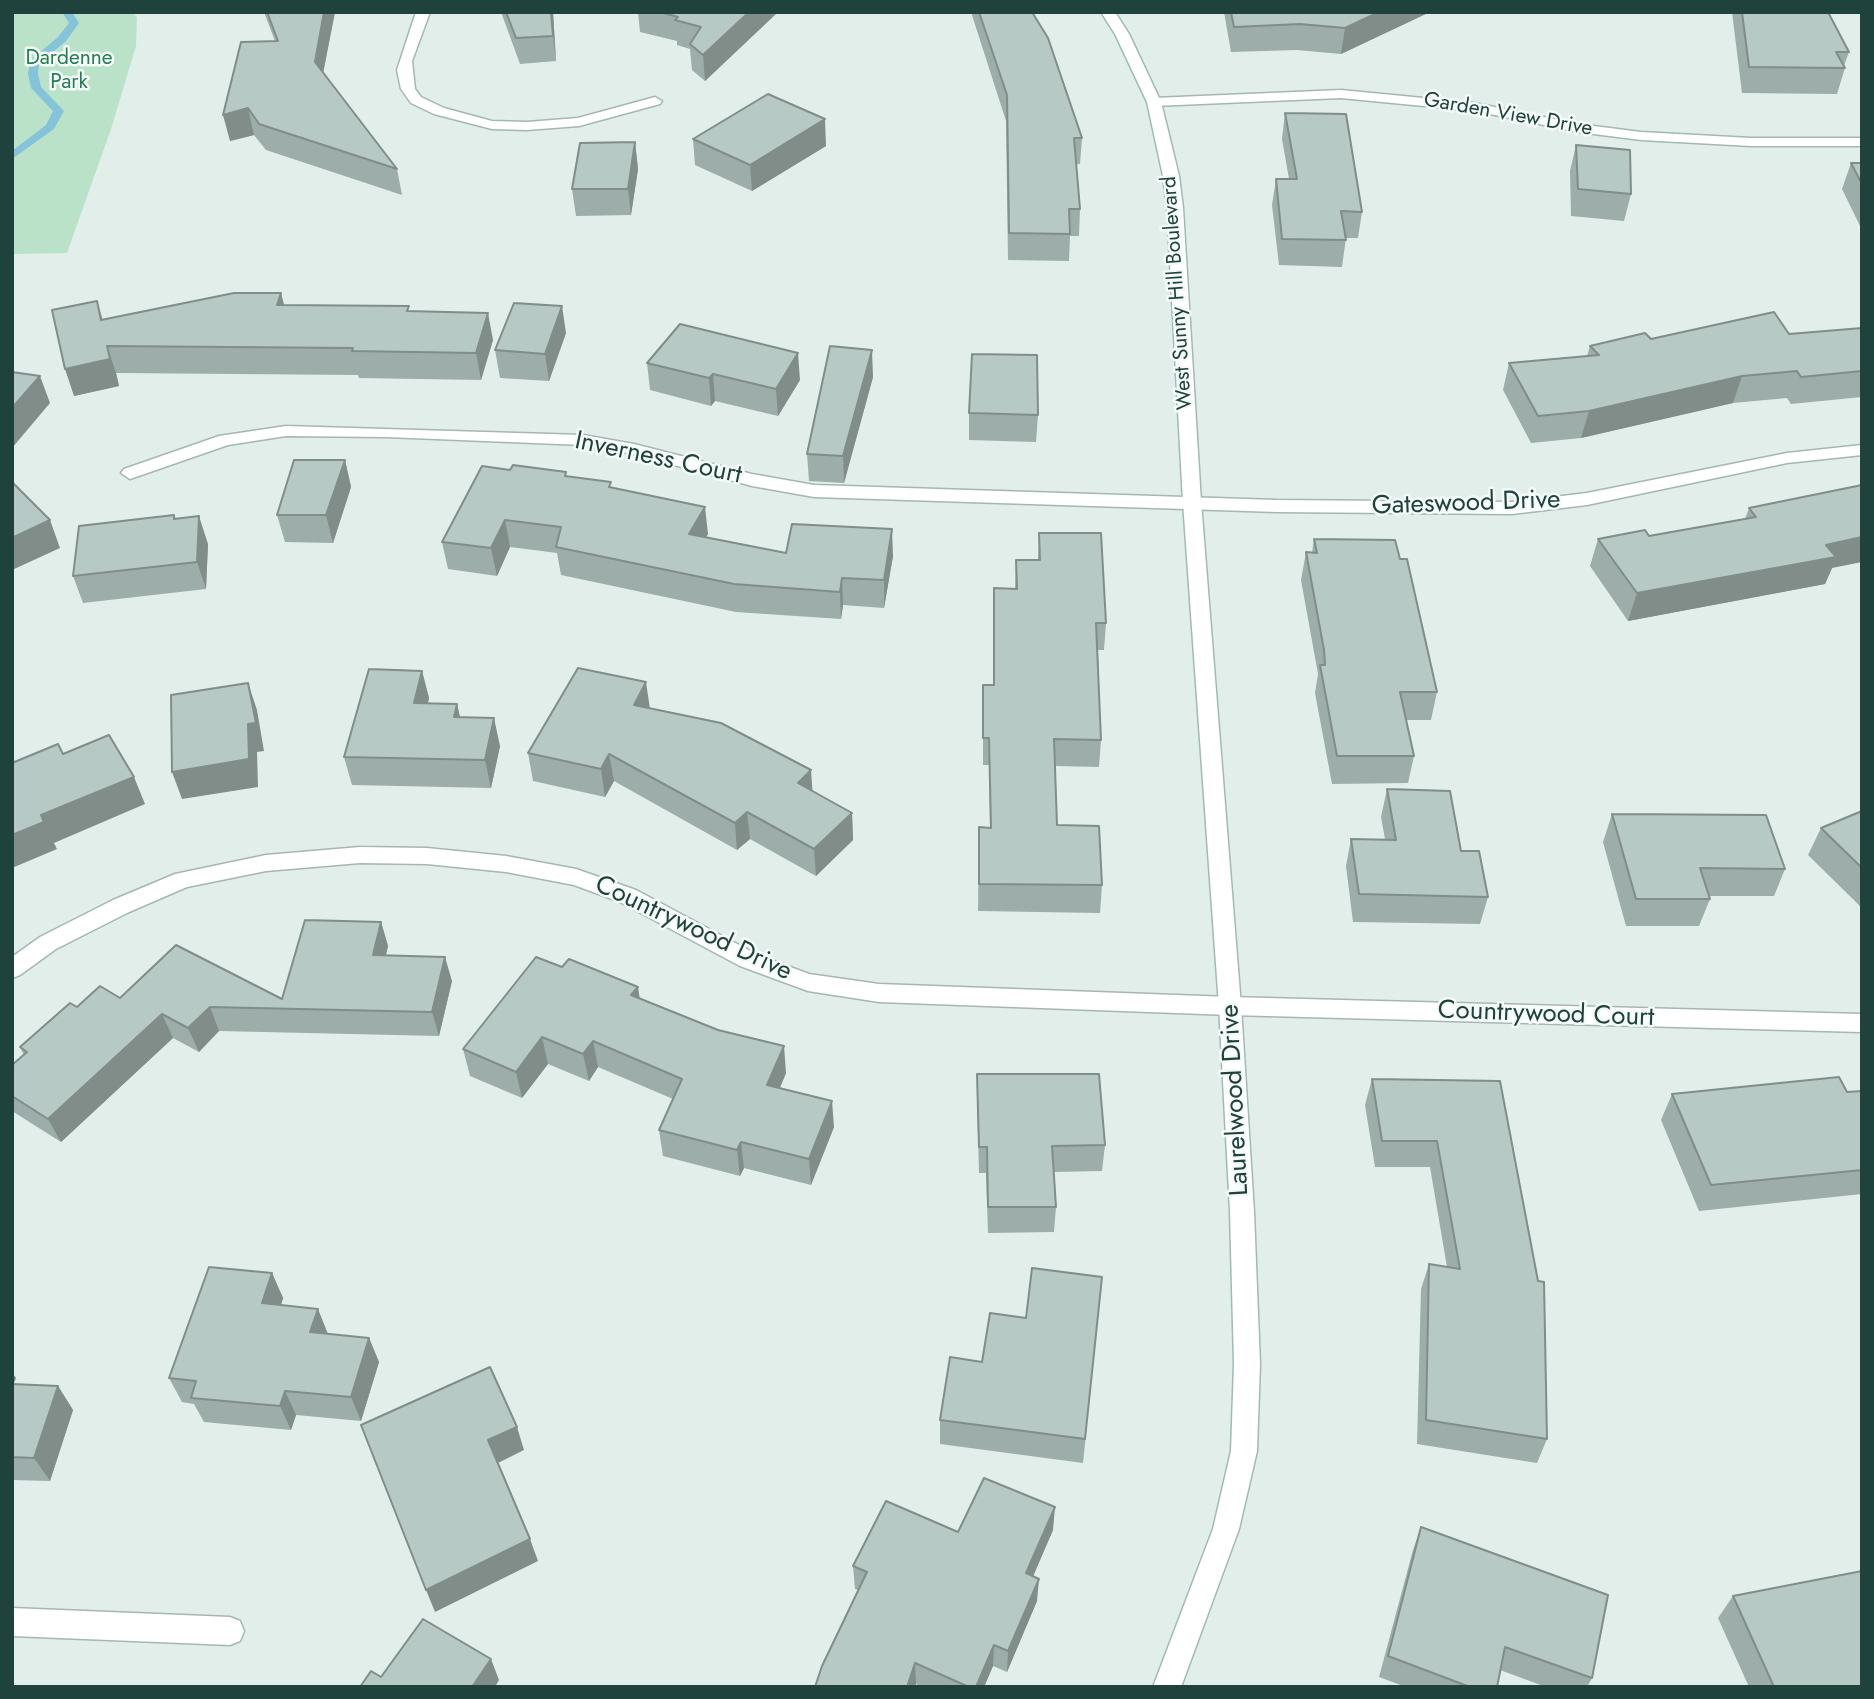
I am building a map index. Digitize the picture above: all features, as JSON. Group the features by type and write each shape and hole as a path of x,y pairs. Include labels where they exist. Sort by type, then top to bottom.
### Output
{"street":[{"path":"424,12 404,70 408,89 416,100 439,111 492,125 527,126 579,122 655,101"},
{"name":"West Sunny Hill Boulevard","path":"1108,12 1122,34 1154,102 1171,176 1192,502"},
{"name":"Garden View Drive","path":"1154,102 1300,94 1364,95 1475,107 1578,128 1653,137 1862,142"},
{"name":"Inverness Court","path":"130,473 225,440 249,436 286,431 399,432 583,440 634,449 700,467 814,491 943,498 1192,502"},
{"name":"Gateswood Drive","path":"1192,502 1277,506 1512,508 1587,499 1787,458 1862,450"},
{"name":"Laurelwood Drive","path":"1167,1687 1226,1530 1244,1451 1247,1364 1230,1006 1192,502"},
{"name":"Countrywood Drive","path":"12,970 60,937 121,906 183,880 266,863 360,855 428,856 506,864 576,877 628,896 748,960 808,982 879,993 1230,1006"},
{"name":"Countrywood Court","path":"1230,1006 1862,1023"},
{"path":"12,1622 230,1631"}],"green space":[{"name":"Dardenne Park","path":"12,12 131,12 137,17 136,46 111,129 67,253 12,254"}],"building":[{"path":"267,12 324,12 315,62 397,169 259,124 248,108 223,115 241,42 278,41"},
{"path":"506,12 551,12 553,36 516,38"},
{"path":"660,12 749,12 703,55 690,44 701,27 675,20 678,17"},
{"path":"979,12 1032,12 1048,38 1082,138 1074,138 1080,209 1069,209 1070,234 1009,233 1007,95"},
{"path":"1231,12 1379,12 1345,28 1300,24 1234,27"},
{"path":"1742,12 1828,12 1849,52 1836,52 1845,68 1749,67"},
{"path":"768,94 825,119 750,165 693,139"},
{"path":"1285,113 1346,114 1362,212 1341,211 1346,240 1282,239 1276,179 1297,179"},
{"path":"635,142 628,189 572,189 580,143"},
{"path":"1576,145 1630,150 1631,194 1578,189"},
{"path":"1851,163 1862,163 1862,184"},
{"path":"234,293 281,293 277,305 409,306 407,311 488,313 476,353 352,351 353,348 107,346 110,359 65,369 52,310 97,301 101,320"},
{"path":"514,303 562,306 545,354 495,350"},
{"path":"1774,312 1789,334 1862,328 1862,371 1801,377 1797,371 1742,376 1589,411 1538,416 1509,363 1599,355 1590,346 1645,333 1651,339"},
{"path":"680,324 798,353 776,389 713,374 709,378 647,363"},
{"path":"830,346 872,350 843,456 807,454"},
{"path":"972,354 1037,355 1038,415 969,413"},
{"path":"12,372 40,376 12,408"},
{"path":"294,460 345,460 326,515 277,515"},
{"path":"513,465 566,472 565,476 611,482 609,487 705,507 689,534 786,553 792,524 892,529 884,580 842,578 840,592 734,584 556,547 561,527 505,520 491,548 442,542 482,466 510,470"},
{"path":"12,482 50,520 12,538"},
{"path":"1862,485 1862,537 1826,545 1836,557 1637,593 1598,539 1645,530 1649,536 1756,517 1749,508"},
{"path":"174,515 174,519 199,516 197,562 73,576 79,526"},
{"path":"1039,533 1101,533 1106,623 1096,623 1101,740 1054,739 1057,825 1099,826 1102,885 979,884 979,827 991,828 989,738 983,738 983,685 994,685 994,588 1017,589 1016,560 1040,560"},
{"path":"1314,539 1395,540 1400,559 1407,559 1437,692 1400,692 1414,756 1337,756 1320,665 1325,665 1324,650 1306,552 1317,553"},
{"path":"578,668 646,682 634,705 721,723 811,770 798,783 852,813 814,849 747,812 735,823 609,754 601,769 528,753"},
{"path":"369,669 422,671 414,703 457,704 454,717 494,718 485,760 344,757"},
{"path":"248,683 256,723 248,724 249,759 172,772 171,695"},
{"path":"109,735 134,777 41,815 44,822 12,835 12,763 58,744 63,754"},
{"path":"1387,789 1450,791 1461,851 1479,851 1488,897 1359,894 1351,839 1396,840"},
{"path":"1862,811 1862,868 1821,828"},
{"path":"1612,814 1766,815 1785,869 1700,868 1710,899 1636,899"},
{"path":"305,920 381,922 373,955 445,957 432,1012 210,1007 188,1028 162,1014 48,1119 12,1096 12,1065 27,1052 20,1047 70,1003 77,1007 100,986 120,998 176,945 282,999"},
{"path":"536,957 562,967 569,959 638,987 631,995 718,1030 784,1046 767,1085 832,1101 809,1159 741,1142 737,1150 659,1130 682,1079 593,1041 583,1054 542,1037 516,1072 463,1049"},
{"path":"977,1074 1099,1074 1105,1145 1052,1146 1056,1207 988,1207 987,1147 979,1147"},
{"path":"1839,1077 1847,1092 1862,1091 1862,1170 1711,1185 1672,1094"},
{"path":"1372,1079 1500,1081 1538,1281 1544,1282 1547,1439 1426,1420 1429,1264 1460,1269 1437,1141 1382,1141"},
{"path":"209,1267 272,1273 262,1303 318,1309 310,1332 369,1338 351,1397 285,1391 280,1406 191,1398 196,1381 169,1378"},
{"path":"1032,1268 1102,1277 1085,1439 940,1420 950,1357 982,1362 990,1313 1026,1318"},
{"path":"490,1367 517,1427 488,1440 530,1539 426,1590 361,1425"},
{"path":"12,1384 58,1386 34,1458 12,1457"},
{"path":"984,1478 1055,1507 1026,1573 1039,1579 1008,1651 994,1645 976,1687 969,1687 915,1663 907,1687 815,1687 822,1666 867,1572 853,1566 886,1501 958,1532"},
{"path":"1421,1527 1608,1595 1592,1678 1505,1647 1497,1687 1470,1687 1388,1656"},
{"path":"1862,1571 1862,1687 1774,1687 1733,1596"},
{"path":"423,1619 491,1659 472,1687 360,1687 371,1671 381,1677"}],"waterway":[{"path":"12,156 50,127 59,111 36,88 33,74 34,63 62,39 74,23 67,12"}]}
